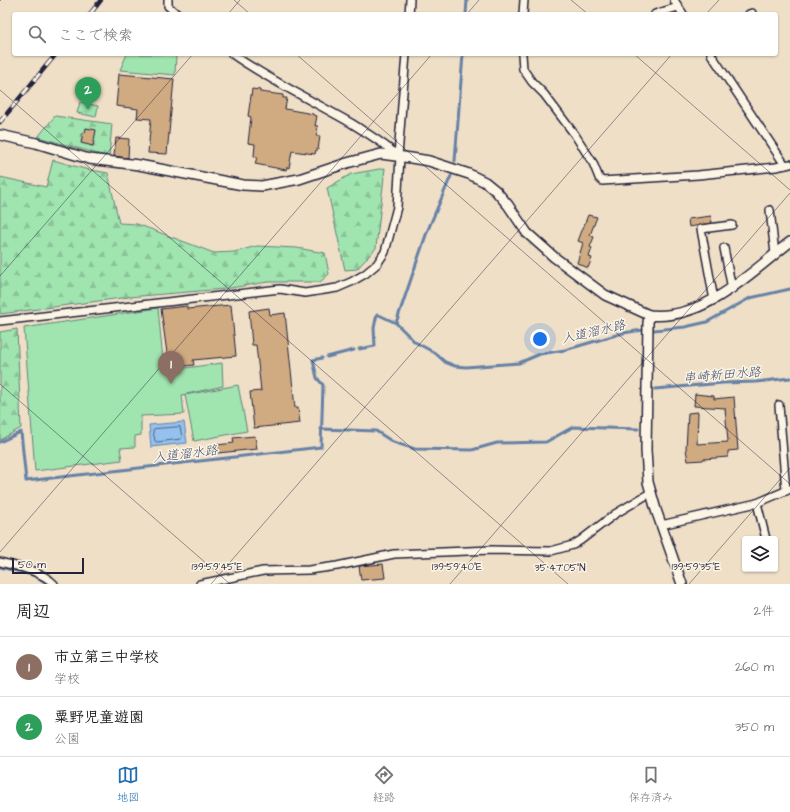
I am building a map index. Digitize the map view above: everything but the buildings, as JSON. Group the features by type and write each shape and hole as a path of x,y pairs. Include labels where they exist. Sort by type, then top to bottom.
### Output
{"street":[{"path":"168,0 168,6 175,12"},
{"path":"409,12 410,0"},
{"path":"523,12 524,0"},
{"path":"674,0 682,12"},
{"path":"662,12 678,7"},
{"path":"235,56 386,145 399,156"},
{"path":"0,321 280,289 305,293 316,292 337,288 365,274 377,264 385,252 397,207 406,56"},
{"path":"522,56 523,69 575,135 593,163 599,178 602,181 698,175 776,167 788,164 712,56"},
{"path":"0,135 36,143 89,159 139,165 243,184 262,186 300,179 381,154 411,158 442,165 469,174 484,182 496,191 508,205 527,233 554,257 604,294 649,315 657,316 693,309 714,300 732,288 790,242"},
{"path":"770,210 775,254"},
{"path":"714,300 701,229 732,225"},
{"path":"724,248 732,288"},
{"path":"649,315 646,450 648,482 650,493 682,584"},
{"path":"661,525 757,503 788,490 779,405"},
{"path":"200,584 263,571 309,570 337,566 394,554 492,550 551,551 572,545 581,540 615,514 650,493"},
{"path":"757,503 765,536"},
{"path":"0,562 32,571 43,576 54,584"}],"green space":[{"path":"126,56 176,56 175,75 120,70"},
{"path":"80,102 98,106 96,117 77,113"},
{"path":"55,116 112,124 109,157 38,137"},
{"path":"53,160 85,169 108,173 119,223 137,224 214,253 234,252 257,246 297,248 325,253 329,274 320,282 268,282 224,289 129,297 0,314 0,177 46,187"},
{"path":"385,168 376,248 357,269 345,270 327,188 351,174"},
{"path":"158,308 164,371 222,363 223,386 182,395 184,414 141,416 141,435 135,436 135,447 120,448 122,460 35,471 24,328"},
{"path":"17,329 21,428 0,440 0,332"},
{"path":"238,385 247,431 194,441 185,395"}],"water":[{"path":"184,422 187,443 151,447 149,425"}],"waterway":[{"path":"466,12 467,0"},
{"path":"455,161 463,56"},
{"path":"396,323 427,232 451,176"},
{"name":"入道溜水路","path":"654,330 685,327 707,322 750,298 790,289"},
{"name":"入道溜水路","path":"359,349 375,346 374,328 377,314 396,323 415,342 435,353 445,362 455,366 466,367 519,363 540,354 565,350 623,333 643,330"},
{"name":"入道溜水路","path":"327,357 354,350"},
{"name":"入道溜水路","path":"0,442 21,432 26,481 321,447 323,385 317,378 313,360 322,358"},
{"name":"串崎新田水路","path":"655,389 723,383 756,382 790,378"},
{"path":"321,429 376,431 393,442 415,449 472,450 497,443 546,442 573,427 638,429"},
{"path":"0,567 33,575 49,584"}],"railway":[{"path":"92,12 101,0"},
{"path":"0,122 54,56"}],"place":[{"name":"粟野児童遊園","path":"88,110"},
{"name":"市立第三中学校","path":"171,384"}]}
